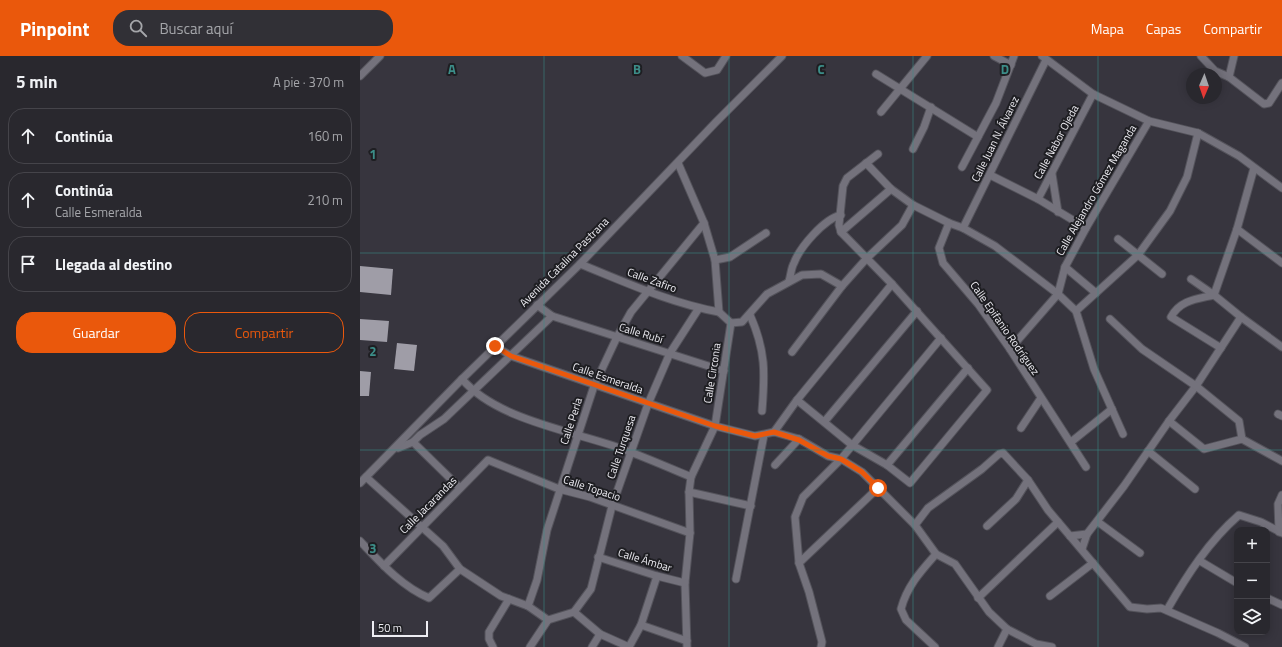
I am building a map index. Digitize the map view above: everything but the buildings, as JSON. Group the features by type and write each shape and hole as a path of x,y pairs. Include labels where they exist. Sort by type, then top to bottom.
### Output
{"street":[{"path":"360,76 380,56"},
{"path":"682,56 705,73 717,70 726,56"},
{"name":"Avenida Catalina Pastrana","path":"360,483 495,346 580,264 782,56"},
{"path":"881,112 927,56"},
{"path":"994,56 1011,65"},
{"path":"962,167 996,103 1014,56"},
{"path":"1201,56 1218,74 1229,77 1264,104 1269,103 1282,83"},
{"path":"1229,77 1234,56"},
{"path":"1044,58 1093,94 1149,121 1198,133 1239,156 1282,188"},
{"name":"Calle Juan N. Álvarez","path":"963,228 990,175 1044,58"},
{"path":"876,74 901,88 931,108 949,117 978,137"},
{"name":"Calle Nabor Ojeda","path":"1038,199 1093,94"},
{"path":"913,149 924,127 931,108"},
{"name":"Calle Alejandro Gómez Maganda","path":"1010,349 1058,294 1065,267 1086,228 1149,121"},
{"path":"1076,311 1138,256 1170,211 1187,177 1198,133"},
{"path":"797,400 825,421 852,445 887,465 910,483 988,390 892,284 841,232 839,225 843,186 847,178 878,154"},
{"path":"678,163 704,223 715,260 718,312 731,323 742,322 750,316 767,294 802,275 821,274 842,286"},
{"path":"866,163 891,189 913,205 949,223 963,228 995,246 1058,294 1076,311 1094,369 1123,434"},
{"path":"1214,294 1237,229 1254,168"},
{"path":"1052,174 1058,212"},
{"path":"990,175 1038,199 1086,228"},
{"path":"841,232 891,189"},
{"path":"792,352 842,286 867,258 902,225 913,205"},
{"path":"789,281 794,262 809,239 831,218 841,215"},
{"name":"Calle Perla","path":"528,606 537,580 547,530 559,489 594,386 617,337 631,312 704,223"},
{"name":"Calle Epifanio Rodríguez","path":"949,223 939,248 943,263 978,304 1010,349 1040,398 1071,442 1086,467"},
{"path":"1237,229 1282,263"},
{"path":"715,260 730,257 766,233"},
{"path":"1118,239 1162,274"},
{"name":"Calle Zafiro","path":"580,264 647,291 699,308 718,312"},
{"path":"1065,267 1096,293"},
{"path":"1191,279 1214,294 1241,317 1282,347"},
{"path":"774,432 797,400 892,284"},
{"path":"1214,294 1176,307 1171,317 1221,348"},
{"name":"Calle Rubí","path":"537,305 552,316 724,371"},
{"name":"Calle Turquesa","path":"574,612 592,589 598,557 612,506 648,404 670,353 699,308"},
{"path":"825,421 917,311"},
{"path":"394,450 413,442 420,435 444,419 552,316"},
{"path":"750,316 762,352 765,372 762,411"},
{"path":"1082,549 1087,534 1098,522 1169,421 1196,386 1241,317"},
{"path":"1110,319 1142,349 1196,386 1239,421 1242,440"},
{"name":"Calle Circonia","path":"687,644 685,583 690,533 689,492 691,477 715,426 731,323"},
{"path":"821,647 822,642 811,599 799,563 795,517 803,497 841,459 941,338"},
{"name":"Calle Esmeralda","path":"495,346 511,356 648,404 715,426 755,436 764,435"},
{"path":"887,465 968,368"},
{"path":"462,379 472,392 516,416 578,434 630,452 691,477"},
{"path":"1021,428 1040,398"},
{"path":"1071,442 1112,409"},
{"path":"1169,421 1204,449 1242,440 1282,461"},
{"path":"736,578 764,435 774,432 799,440 828,456 841,459 862,472 915,525 936,554 954,564 989,612 1007,630 1035,646 1052,647"},
{"path":"775,465 799,440"},
{"path":"413,442 460,488"},
{"path":"1148,451 1195,490"},
{"path":"915,525 928,508 982,469 999,454 1003,453 1028,480 1048,510 1130,607 1164,609 1218,633 1245,647"},
{"name":"Calle Topacio","path":"488,460 559,489 590,497 690,533"},
{"name":"Calle Jacarandas","path":"384,566 488,460"},
{"path":"366,478 443,546 460,569 509,599 528,606 548,620"},
{"path":"987,526 1016,499 1028,480"},
{"path":"799,563 878,488"},
{"path":"689,492 751,506"},
{"path":"1281,532 1278,504 1282,495"},
{"path":"1164,609 1187,575 1200,561 1220,532 1239,515 1261,522 1281,532"},
{"path":"978,598 1058,522"},
{"path":"1098,522 1140,553"},
{"path":"1070,536 1087,534"},
{"path":"360,541 384,566 416,593 429,598 460,569"},
{"path":"935,647 906,620 901,609 904,595 916,577 936,554"},
{"name":"Calle Ámbar","path":"598,557 685,583"},
{"path":"1200,561 1234,581"},
{"path":"1050,596 1093,563"},
{"path":"530,647 548,620 574,612 600,634 629,647 641,625 658,576"},
{"path":"493,647 488,639 489,632 509,599"},
{"path":"1269,599 1282,605"},
{"path":"641,625 687,644"},
{"path":"998,647 1007,630"},
{"path":"592,647 600,634"}],"route":[{"path":"495,346 511,356 594,386 715,426 755,436 774,432 799,440 828,456 841,459 862,472 878,488"}]}
